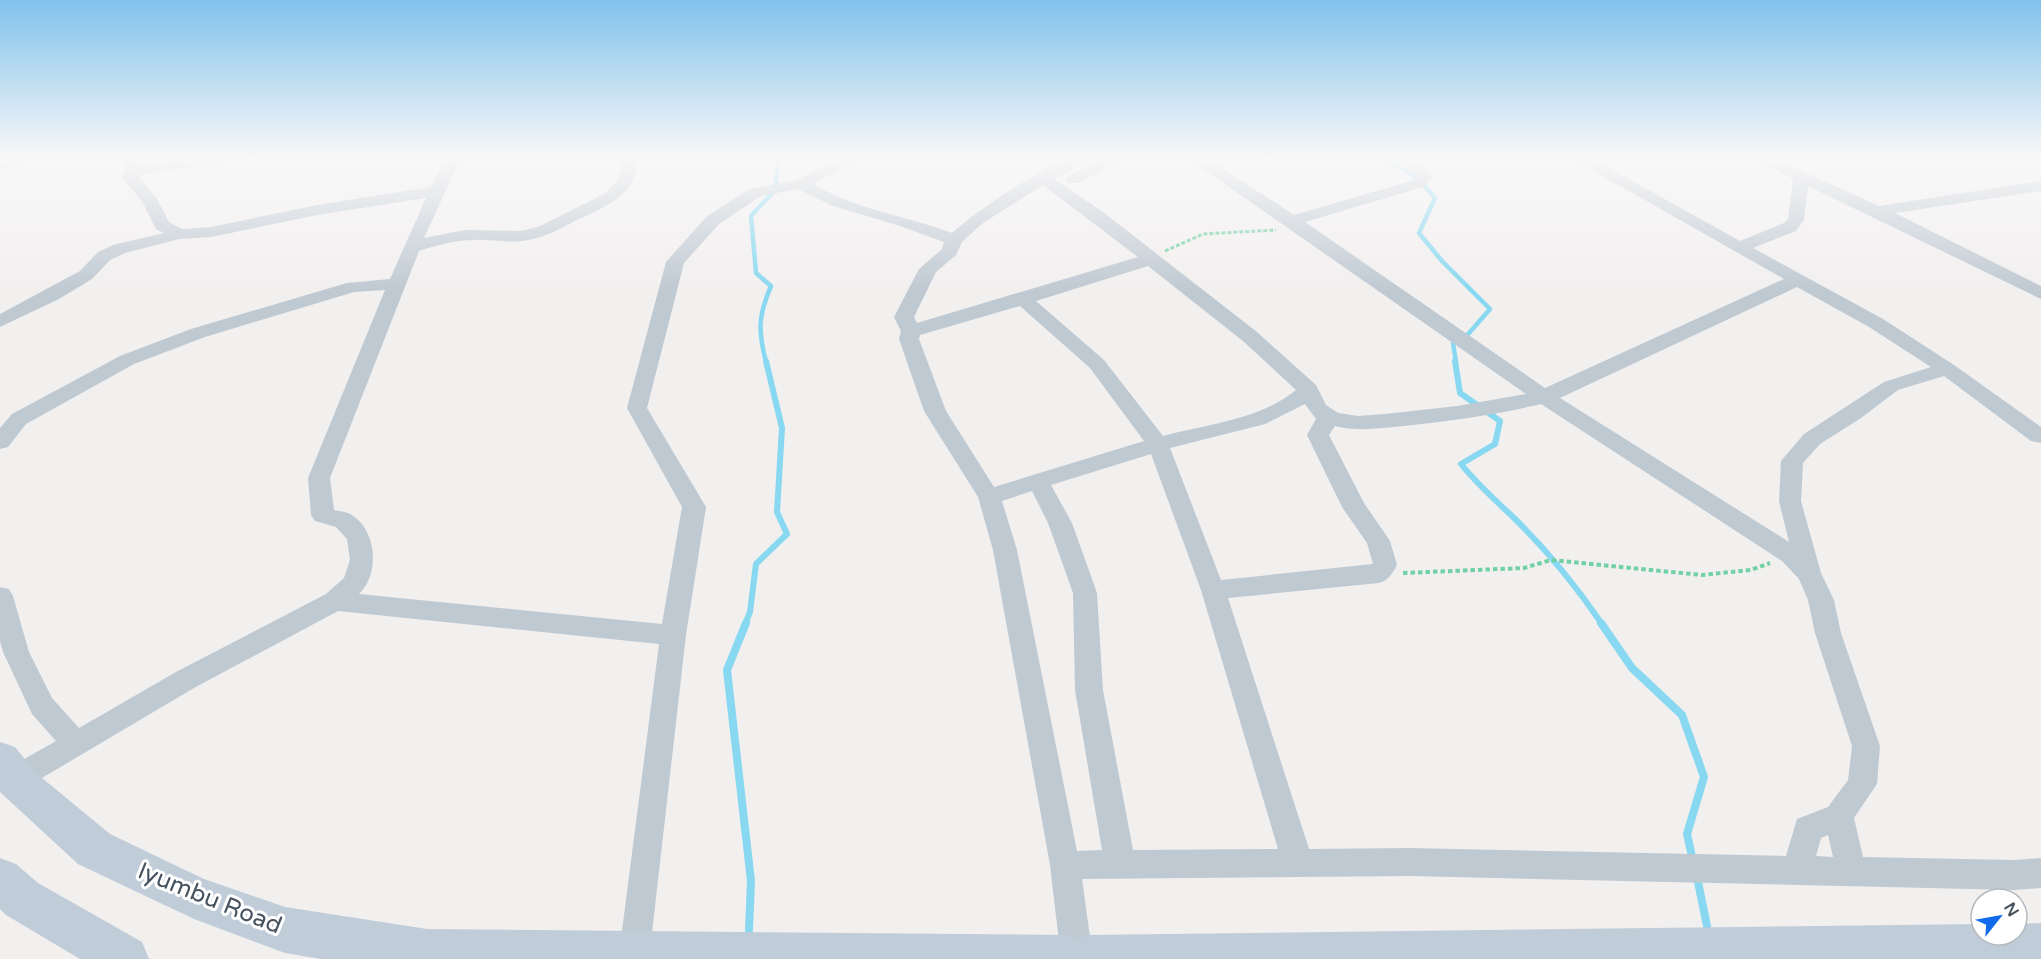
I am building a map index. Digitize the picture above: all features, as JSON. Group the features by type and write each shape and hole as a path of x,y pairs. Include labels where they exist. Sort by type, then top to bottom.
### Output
{"main road":[{"name":"Iyumbu Road","path":"8,769 94,849 194,897 285,930 427,953 1070,959"},
{"path":"0,879 22,899 125,959"},
{"path":"1087,959 2041,947"}],"street":[{"path":"150,202 162,225 179,234"},
{"path":"0,321 86,275 104,256 119,249 179,234 211,232 370,202"},
{"path":"8,769 76,744 185,680 335,601 355,584 362,560 358,537 344,521 323,515 320,478 411,249 433,202"},
{"path":"411,249 457,236 514,237 532,234 605,202"},
{"path":"635,954 673,635 694,507 637,408 675,262 713,220 741,202"},
{"path":"838,202 907,222 954,240"},
{"path":"1012,202 977,219 954,240 950,251 928,269 904,317 911,331 909,339 935,411 989,498 1005,550 1065,865 1077,959"},
{"path":"1076,202 1255,339 1309,390 1316,409 1330,418 1357,424 1484,411 1544,397 1799,279"},
{"path":"1263,202 1544,397 1791,555 1809,574"},
{"path":"1292,221 1357,202"},
{"path":"1658,202 1876,323 1947,369 2039,436"},
{"path":"1740,247 1790,227 1796,220 1798,202"},
{"path":"1857,202 2041,293"},
{"path":"1877,211 1938,202"},
{"path":"424,220 457,236"},
{"path":"148,241 159,233 162,225"},
{"path":"911,331 1151,259"},
{"path":"0,442 10,419 127,360 198,333 353,287 397,284"},
{"path":"1023,299 1097,364 1158,444 1213,590 1298,863"},
{"path":"1798,869 1808,829 1839,816 1862,784 1866,746 1828,633 1821,600 1809,574 1790,501 1792,461 1812,439 1891,386 1947,369"},
{"path":"989,498 1158,444 1247,422 1298,402 1309,390"},
{"path":"1213,590 1379,574 1385,565 1378,541 1354,507 1318,435 1322,426 1330,418"},
{"path":"1038,481 1060,523 1085,593 1089,690 1120,864"},
{"path":"0,596 16,652 42,706 76,744"},
{"path":"335,601 673,635"},
{"path":"1839,816 1851,870"},
{"path":"1065,865 1410,862 2041,873"}],"path":[{"path":"1151,259 1172,246 1203,234 1216,231 1270,232 1292,221"},
{"path":"1379,574 1482,572 1524,568 1551,560 1702,574 1751,570 1791,555"}],"waterway":[{"path":"764,202 751,216 756,273 771,286 761,324 766,362"},
{"path":"1433,202 1419,233 1442,261 1490,309 1463,340 1453,343 1456,362"},
{"path":"745,624 750,612 756,564 787,534 777,512 782,428 766,361"},
{"path":"1455,361 1460,393 1500,421 1495,444 1461,464 1549,555 1602,624"},
{"path":"746,623 727,670 751,881 749,930"},
{"path":"1601,623 1632,668 1682,715 1704,777 1687,834 1693,861"},
{"path":"1697,877 1707,926"}]}
